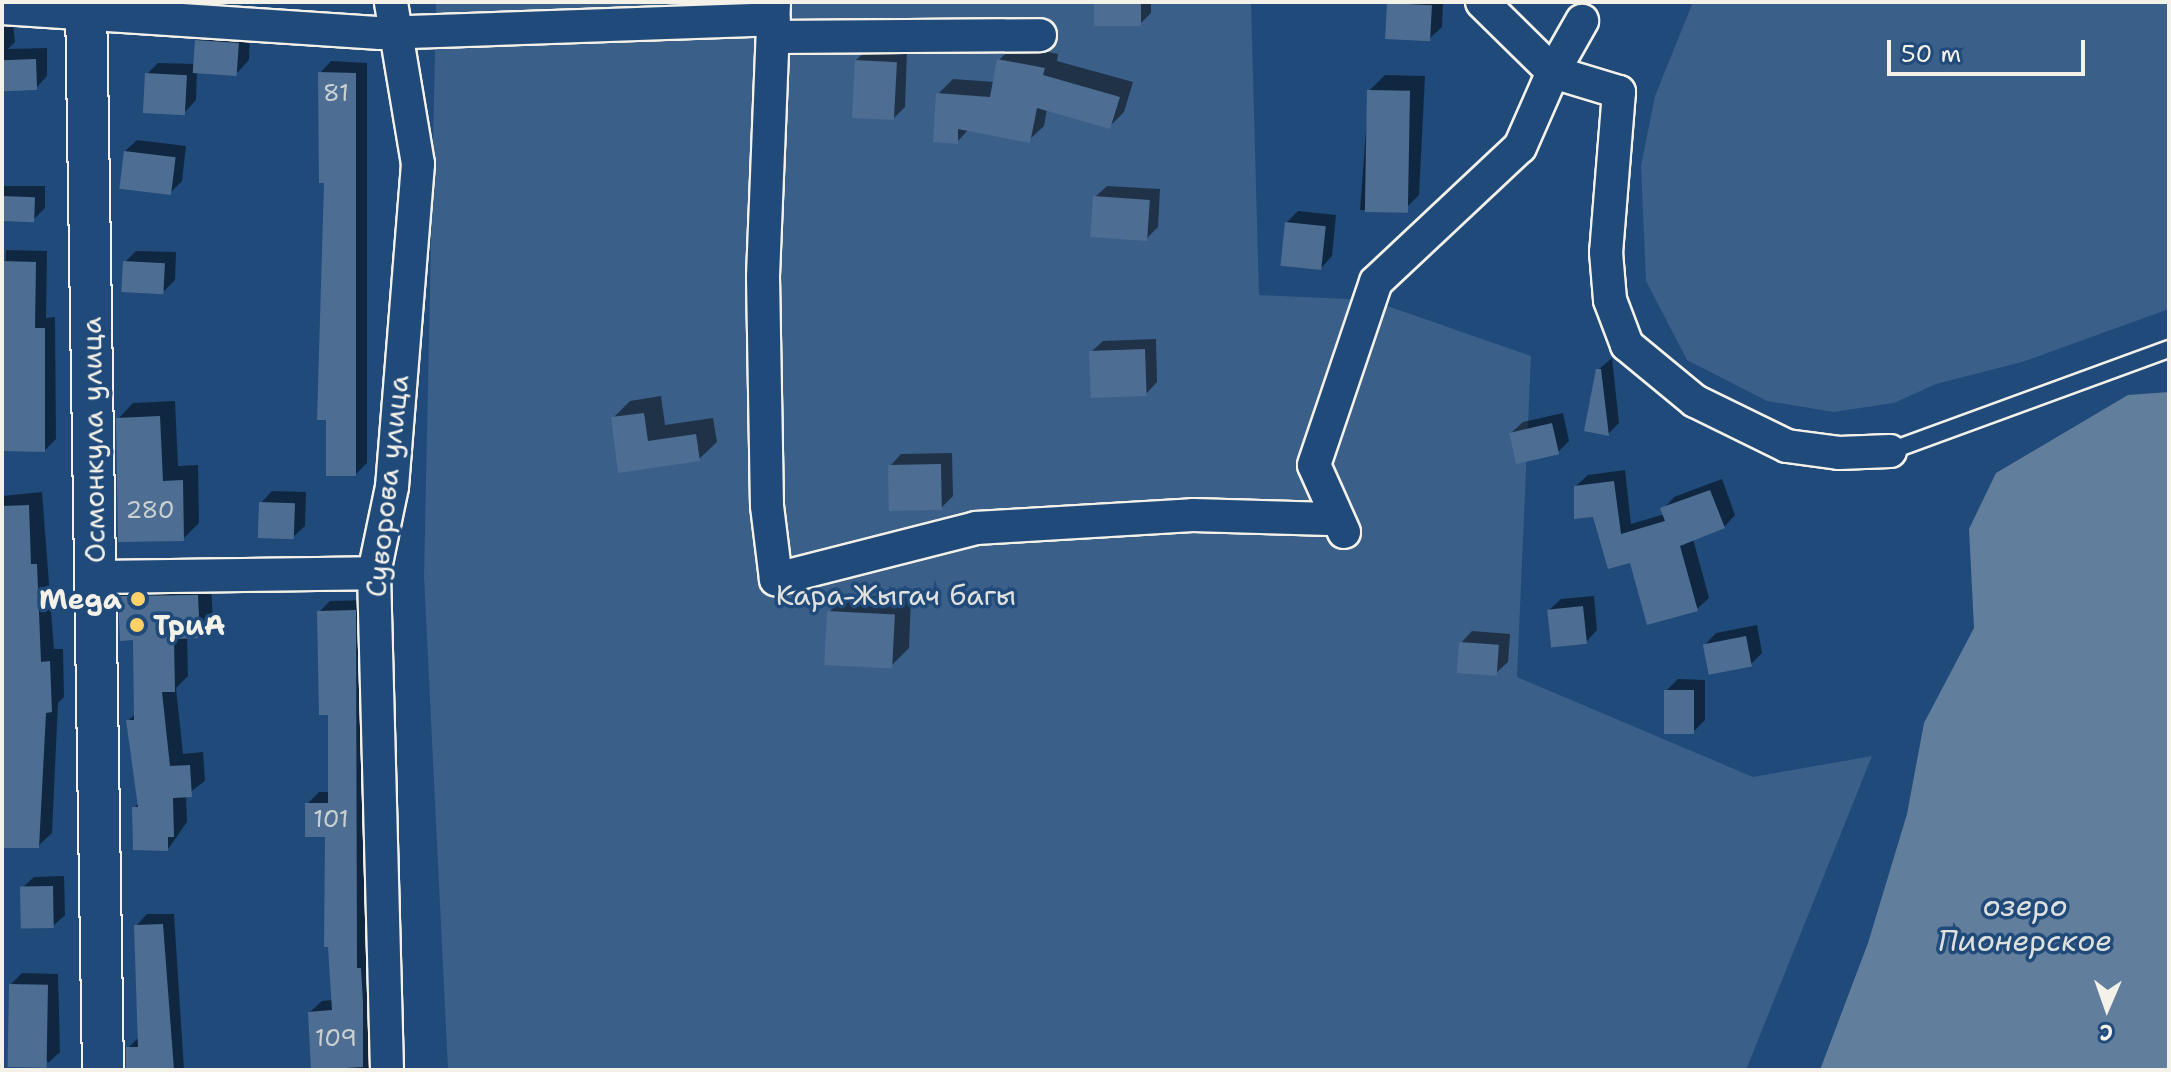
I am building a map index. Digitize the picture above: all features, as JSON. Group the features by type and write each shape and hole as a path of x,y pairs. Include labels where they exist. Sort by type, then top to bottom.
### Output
{"street":[{"path":"1482,2 1553,72 1619,92 1606,252 1610,300 1627,345 1695,401 1787,446 1839,453 1890,451"},
{"path":"2,8 86,6 393,17 774,20 1040,35"},
{"name":"Осмонкула улица","path":"86,6 103,1070"},
{"name":"Суворова улица","path":"387,1070 374,573 392,487 418,164 410,90 393,17"},
{"path":"774,20 763,277 767,506 776,579 976,528 1193,515 1337,526 1314,465 1376,282 1520,147 1553,72 1582,21"},
{"path":"95,577 374,573"}],"lane":[{"path":"1890,451 2169,349"}],"green space":[{"name":"Кара-Жыгач багы","path":"436,2 1251,2 1259,295 1370,300 1531,356 1517,677 1753,777 1872,756 1746,1070 448,1070 424,576"},
{"path":"1693,2 2169,2 2169,309 2022,362 1936,384 1894,403 1833,412 1767,401 1687,360 1646,281 1641,166 1655,96"}],"water":[{"name":"озеро Пионерское","path":"2169,392 2169,1070 1820,1070 1868,943 1907,814 1924,723 1974,628 1969,529 1996,473 2128,395"}],"building":[{"path":"1094,2 1141,2 1141,26 1094,26"},
{"path":"1387,3 1432,5 1430,41 1385,39"},
{"path":"195,40 239,43 237,76 193,73"},
{"path":"36,59 37,90 3,91 2,60"},
{"path":"997,59 1045,68 1043,75 1120,97 1110,129 1037,108 1030,143 958,129 958,144 933,142 936,93 990,97"},
{"path":"855,60 897,62 894,120 852,118"},
{"path":"318,72 356,73 356,476 326,476 326,420 317,420 324,183 319,183"},
{"path":"145,73 187,75 185,115 143,113"},
{"path":"1367,90 1410,91 1408,213 1365,212"},
{"path":"124,151 176,157 171,195 119,189"},
{"path":"2,196 35,197 34,222 2,221"},
{"path":"1093,196 1150,200 1147,241 1090,237"},
{"path":"1285,222 1326,226 1321,270 1280,266"},
{"path":"2,261 36,262 35,328 45,328 45,452 2,451"},
{"path":"123,261 165,263 163,294 121,292"},
{"path":"1145,349 1147,396 1091,398 1089,351"},
{"path":"1596,369 1601,369 1609,436 1584,431"},
{"path":"644,413 648,441 696,434 700,461 618,473 611,417"},
{"path":"160,416 163,481 183,480 184,541 118,542 116,418"},
{"path":"1552,423 1559,454 1516,464 1509,433"},
{"path":"941,464 942,510 889,511 888,465"},
{"path":"1614,481 1621,534 1665,521 1660,508 1710,490 1725,528 1680,546 1698,611 1647,625 1630,563 1608,569 1593,517 1574,519 1574,486"},
{"path":"259,502 295,503 294,539 258,538"},
{"path":"29,505 31,564 37,564 41,662 50,661 52,712 46,713 39,848 2,848 2,506"},
{"path":"198,595 200,638 174,639 175,692 162,692 170,766 190,765 192,797 173,798 174,837 168,837 168,851 133,850 132,807 138,807 126,720 134,720 133,640 120,641 118,596"},
{"path":"1583,606 1587,644 1551,648 1547,610"},
{"path":"356,610 357,968 361,968 363,1067 311,1070 308,1012 332,1010 328,947 324,947 325,837 305,837 305,803 328,803 328,715 319,715 317,611"},
{"path":"827,611 895,615 892,668 824,665"},
{"path":"1746,636 1752,666 1709,675 1703,644"},
{"path":"1459,642 1499,645 1497,676 1457,673"},
{"path":"1664,690 1694,690 1694,734 1664,734"},
{"path":"53,886 54,928 21,929 20,887"},
{"path":"163,924 174,1070 126,1070 126,1047 138,1047 134,925"},
{"path":"9,984 48,985 47,1068 8,1067"}],"place":[{"name":"Mega","path":"138,599"},
{"name":"ТриА","path":"137,625"}]}
